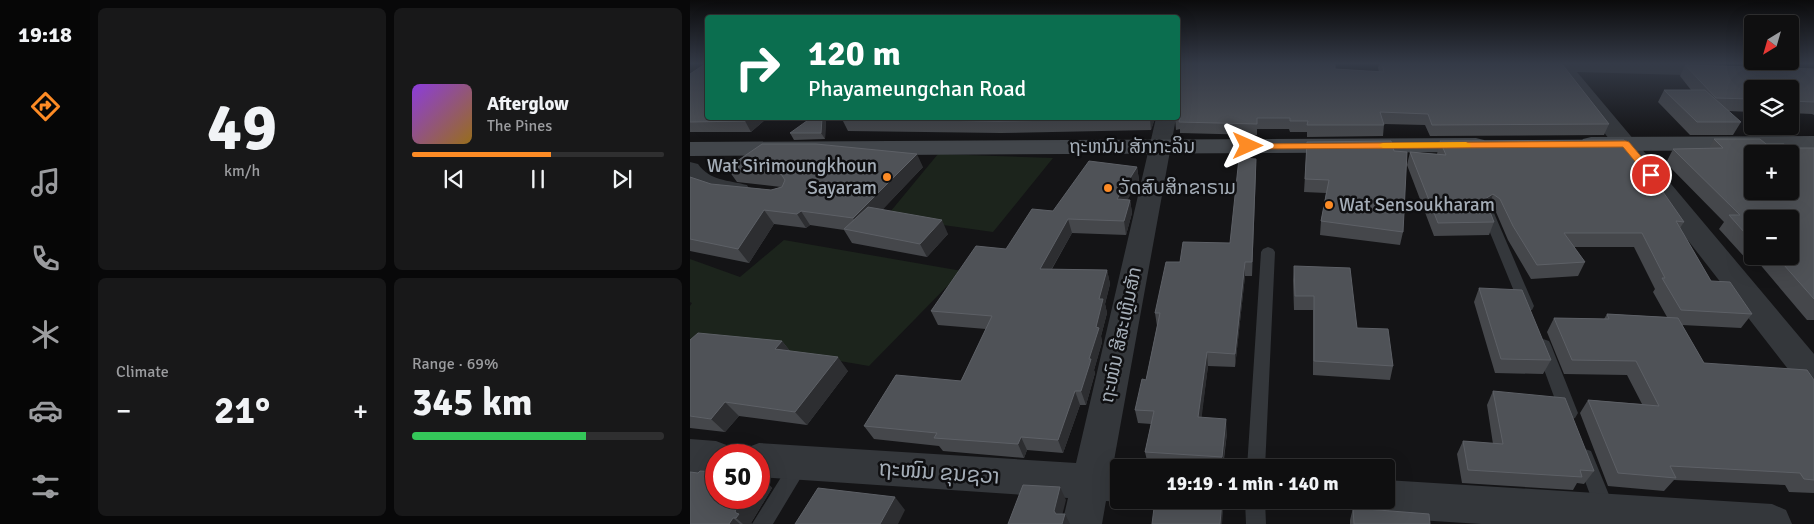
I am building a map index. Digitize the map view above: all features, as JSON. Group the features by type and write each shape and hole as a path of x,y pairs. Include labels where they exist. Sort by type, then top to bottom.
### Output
{"main road":[{"path":"1567,144 1814,143"},
{"name":"ຖະຫນົນ ສັກກະລິນ","path":"693,159 1159,147 1498,145"}],"street":[{"path":"1580,88 1814,377"},
{"name":"ຖະໜົນ ສີສະເຫຼີມສັກ","path":"1082,524 1105,483 1159,147 1166,120"},
{"path":"693,159 691,174 708,184 761,193"},
{"path":"690,456 705,457"},
{"name":"ຖະໜົນ ຂຸນຊວາ","path":"770,461 1105,483"},
{"path":"1395,500 1609,519 1772,524"}],"lane":[{"path":"1488,213 1531,317"},
{"path":"1256,459 1268,252"},
{"path":"1538,334 1573,424"},
{"path":"1580,442 1609,519"},
{"path":"762,524 800,463"},
{"path":"1255,509 1256,524"}],"shaded area":[{"path":"938,154 1053,158 993,232 886,217"},
{"path":"784,240 962,271 869,366 710,339 690,357 690,306 692,303 690,302 690,259 740,277"}],"building":[{"path":"690,88 705,88 705,120 747,120 745,121 690,122"},
{"path":"1180,88 1581,88 1609,124 1432,125 1428,114 1380,112 1384,125 1307,125 1308,121 1290,121 1290,118 1257,118 1257,124 1179,122"},
{"path":"1707,88 1744,88 1744,99 1716,98"},
{"path":"1799,88 1814,88 1814,102 1799,101"},
{"path":"1664,90 1705,90 1741,122 1697,122"},
{"path":"808,120 822,120 821,133 790,133"},
{"path":"920,120 1074,120 998,121"},
{"path":"1714,139 1760,139 1766,144 1784,144 1785,145 1744,145 1744,200 1799,200 1799,148 1814,148 1814,299 1784,265 1799,265 1799,210 1744,210 1744,232 1729,215 1740,215 1673,149 1723,148"},
{"path":"1624,140 1645,166 1684,222 1676,221 1711,281 1730,282 1752,314 1681,310 1662,278 1665,278 1642,233 1564,233 1585,262 1537,265 1513,226 1500,199 1493,194 1485,199 1494,222 1438,223 1410,152 1446,155 1440,141"},
{"path":"1391,141 1394,151 1407,152 1403,232 1321,221 1329,180 1305,179 1307,142"},
{"path":"762,144 816,144 917,154 853,218 801,211 797,214 764,210 738,249 690,239 690,177 711,184 771,190 782,187 785,180 781,174 727,168"},
{"path":"1239,158 1256,159 1252,262 1245,262 1235,354 1207,352 1198,417 1226,419 1222,457 1145,452 1154,411 1135,410 1142,379 1146,380 1160,313 1155,313 1166,262 1180,262 1183,242 1230,243"},
{"path":"1089,161 1137,167 1117,199 1130,200 1124,221 1068,219 1040,269 1107,270 1099,299 1103,299 1096,327 1099,328 1089,359 1091,359 1089,366 1081,391 1075,391 1058,440 1021,437 1018,444 934,438 937,433 864,426 896,375 961,381 992,316 931,311 976,246 1006,249 1032,209 1053,211"},
{"path":"868,207 942,220 920,244 844,229"},
{"path":"1294,266 1350,268 1357,328 1388,329 1393,366 1314,361 1314,296 1295,296"},
{"path":"1479,288 1522,290 1551,360 1501,359"},
{"path":"1607,314 1678,318 1704,363 1807,370 1814,380 1814,480 1804,479 1800,473 1670,466 1676,478 1618,473 1588,400 1659,406 1636,361 1572,360 1554,318 1609,319"},
{"path":"698,333 782,341 775,349 838,357 795,412 725,402 711,419 690,416 690,340"},
{"path":"1493,391 1565,398 1594,471 1580,470 1582,477 1468,470 1463,441 1503,444"},
{"path":"705,471 705,509 736,509 736,513 739,514 729,524 690,524 690,472"},
{"path":"1023,485 1060,487 1054,511 1056,514 1065,514 1062,524 1008,524"},
{"path":"818,488 895,497 880,524 795,524"},
{"path":"1154,509 1221,509 1220,524 1152,524"},
{"path":"1353,509 1429,514 1430,524 1354,524"}],"slow traffic":[{"path":"1383,145 1466,145"}],"place":[{"name":"Wat Sirimoungkhoun Sayaram","path":"887,177"},
{"name":"ວັດສົບສິກຂາຣາມ","path":"1108,188"},
{"name":"Wat Sensoukharam","path":"1329,205"}],"route":[{"path":"1248,146 1626,144 1651,175"}]}
